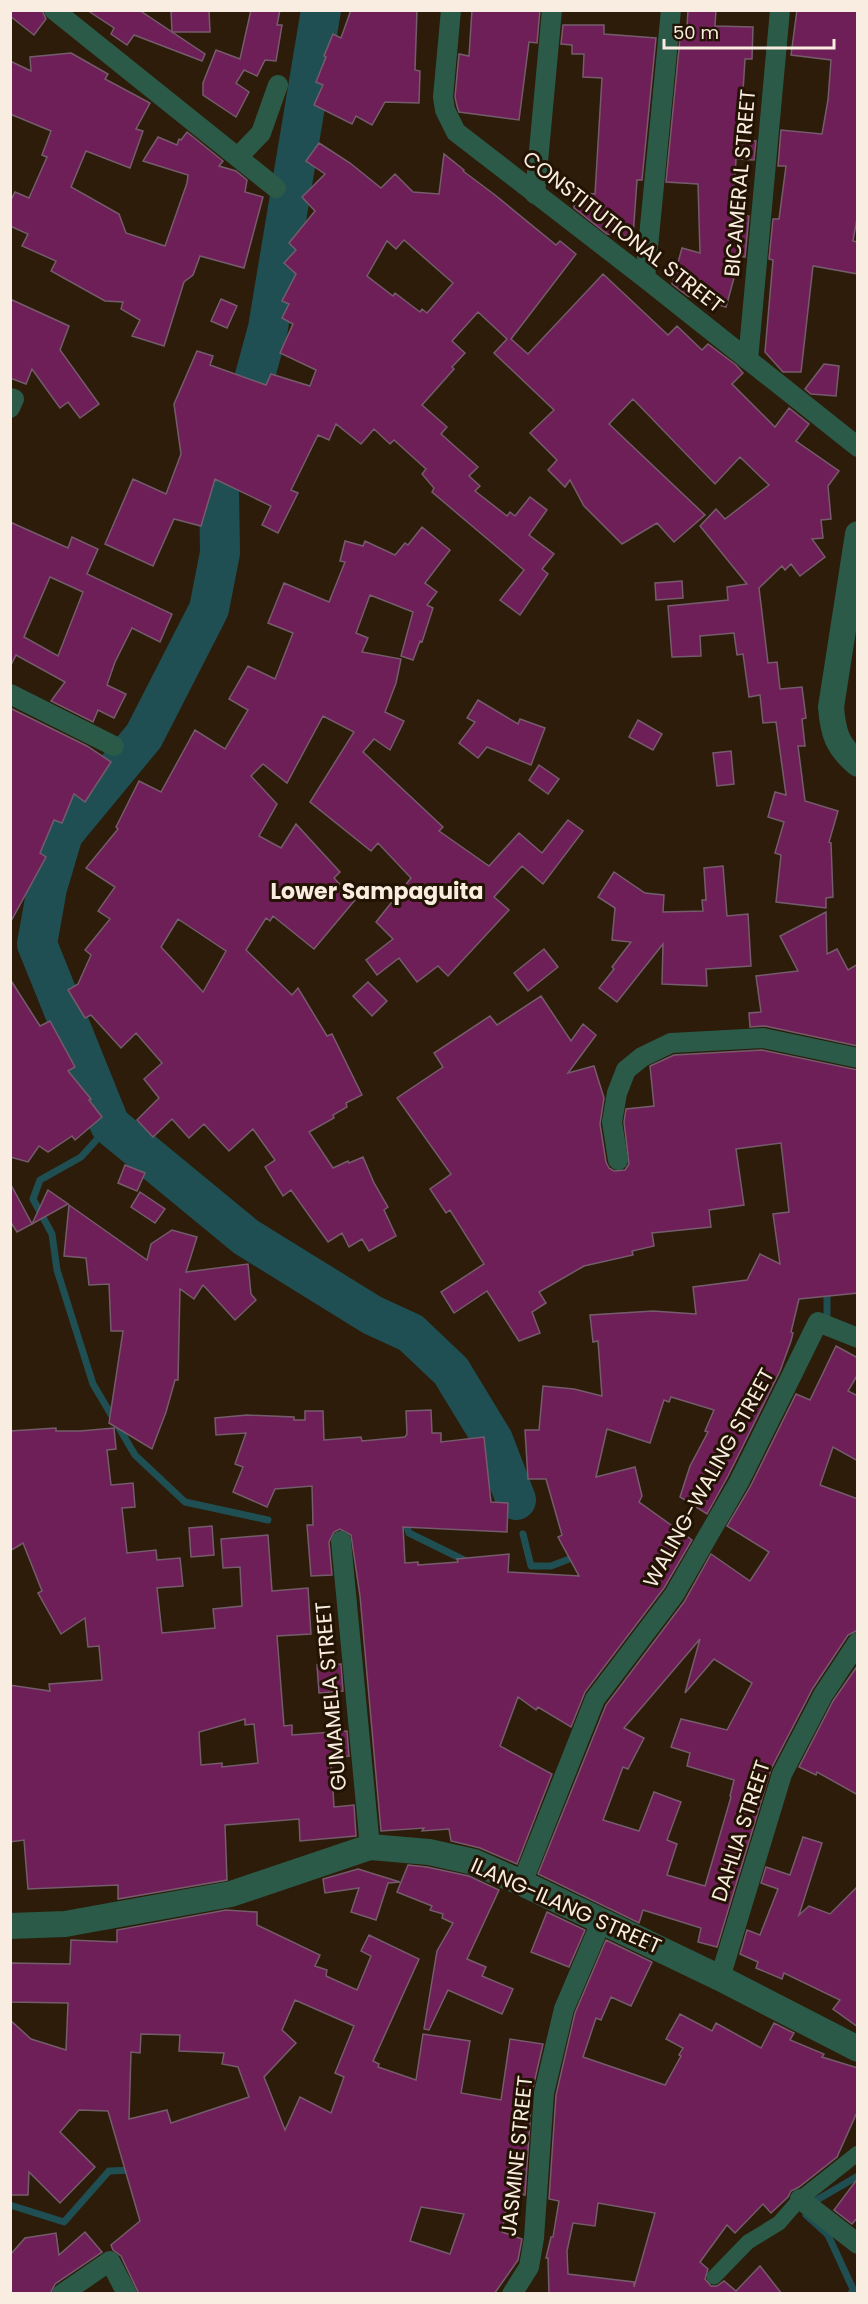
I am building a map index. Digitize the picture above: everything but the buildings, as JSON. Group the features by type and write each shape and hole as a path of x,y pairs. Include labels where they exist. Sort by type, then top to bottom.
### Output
{"street":[{"path":"54,10 276,188"},
{"name":"CONSTITUTIONAL STREET","path":"451,10 443,97 449,121 456,132 858,447"},
{"path":"536,194 552,10"},
{"path":"645,278 671,10"},
{"name":"BICAMERAL STREET","path":"748,360 780,10"},
{"path":"238,157 261,133 278,86"},
{"path":"858,534 851,616 832,691 832,722 839,746 858,764"},
{"path":"10,694 114,746"},
{"path":"618,1160 612,1122 617,1093 626,1070 642,1057 671,1043 763,1038 858,1058"},
{"name":"WALING-WALING STREET","path":"522,1883 595,1699 674,1595 739,1482 818,1322 858,1338"},
{"name":"GUMAMELA STREET","path":"341,1541 370,1848"},
{"name":"DAHLIA STREET","path":"720,1978 782,1774 823,1695 858,1642"},
{"name":"ILANG-ILANG STREET","path":"10,1926 65,1924 231,1894 370,1848 429,1852 474,1862 522,1883 720,1978 826,2035 858,2049"},
{"name":"JASMINE STREET","path":"512,2294 529,2266 534,2238 544,2093 564,2009 602,1920"},
{"path":"714,2277 748,2242 806,2205 858,2153"},
{"path":"806,2205 858,2244"},
{"path":"62,2294 110,2261 127,2294"}],"waterway":[{"path":"321,10 268,328 236,446 219,488 220,553 209,609 144,736 63,834 47,888 37,944 110,1125 246,1237 372,1315 411,1333 451,1371 493,1440 516,1500"},
{"path":"110,1125 81,1157 40,1180 33,1199 52,1234 57,1270 93,1384 135,1455 185,1502 268,1520"},
{"path":"827,1314 827,1296 830,1289"},
{"path":"404,1519 409,1533 466,1561"},
{"path":"523,1534 531,1566 551,1566 577,1556"},
{"path":"10,2205 64,2222 109,2171 133,2170"},
{"path":"810,2204 858,2176"},
{"path":"806,2215 828,2235 853,2289 851,2294"}],"district":[{"name":"Lower Sampaguita","path":"377,891"}]}
